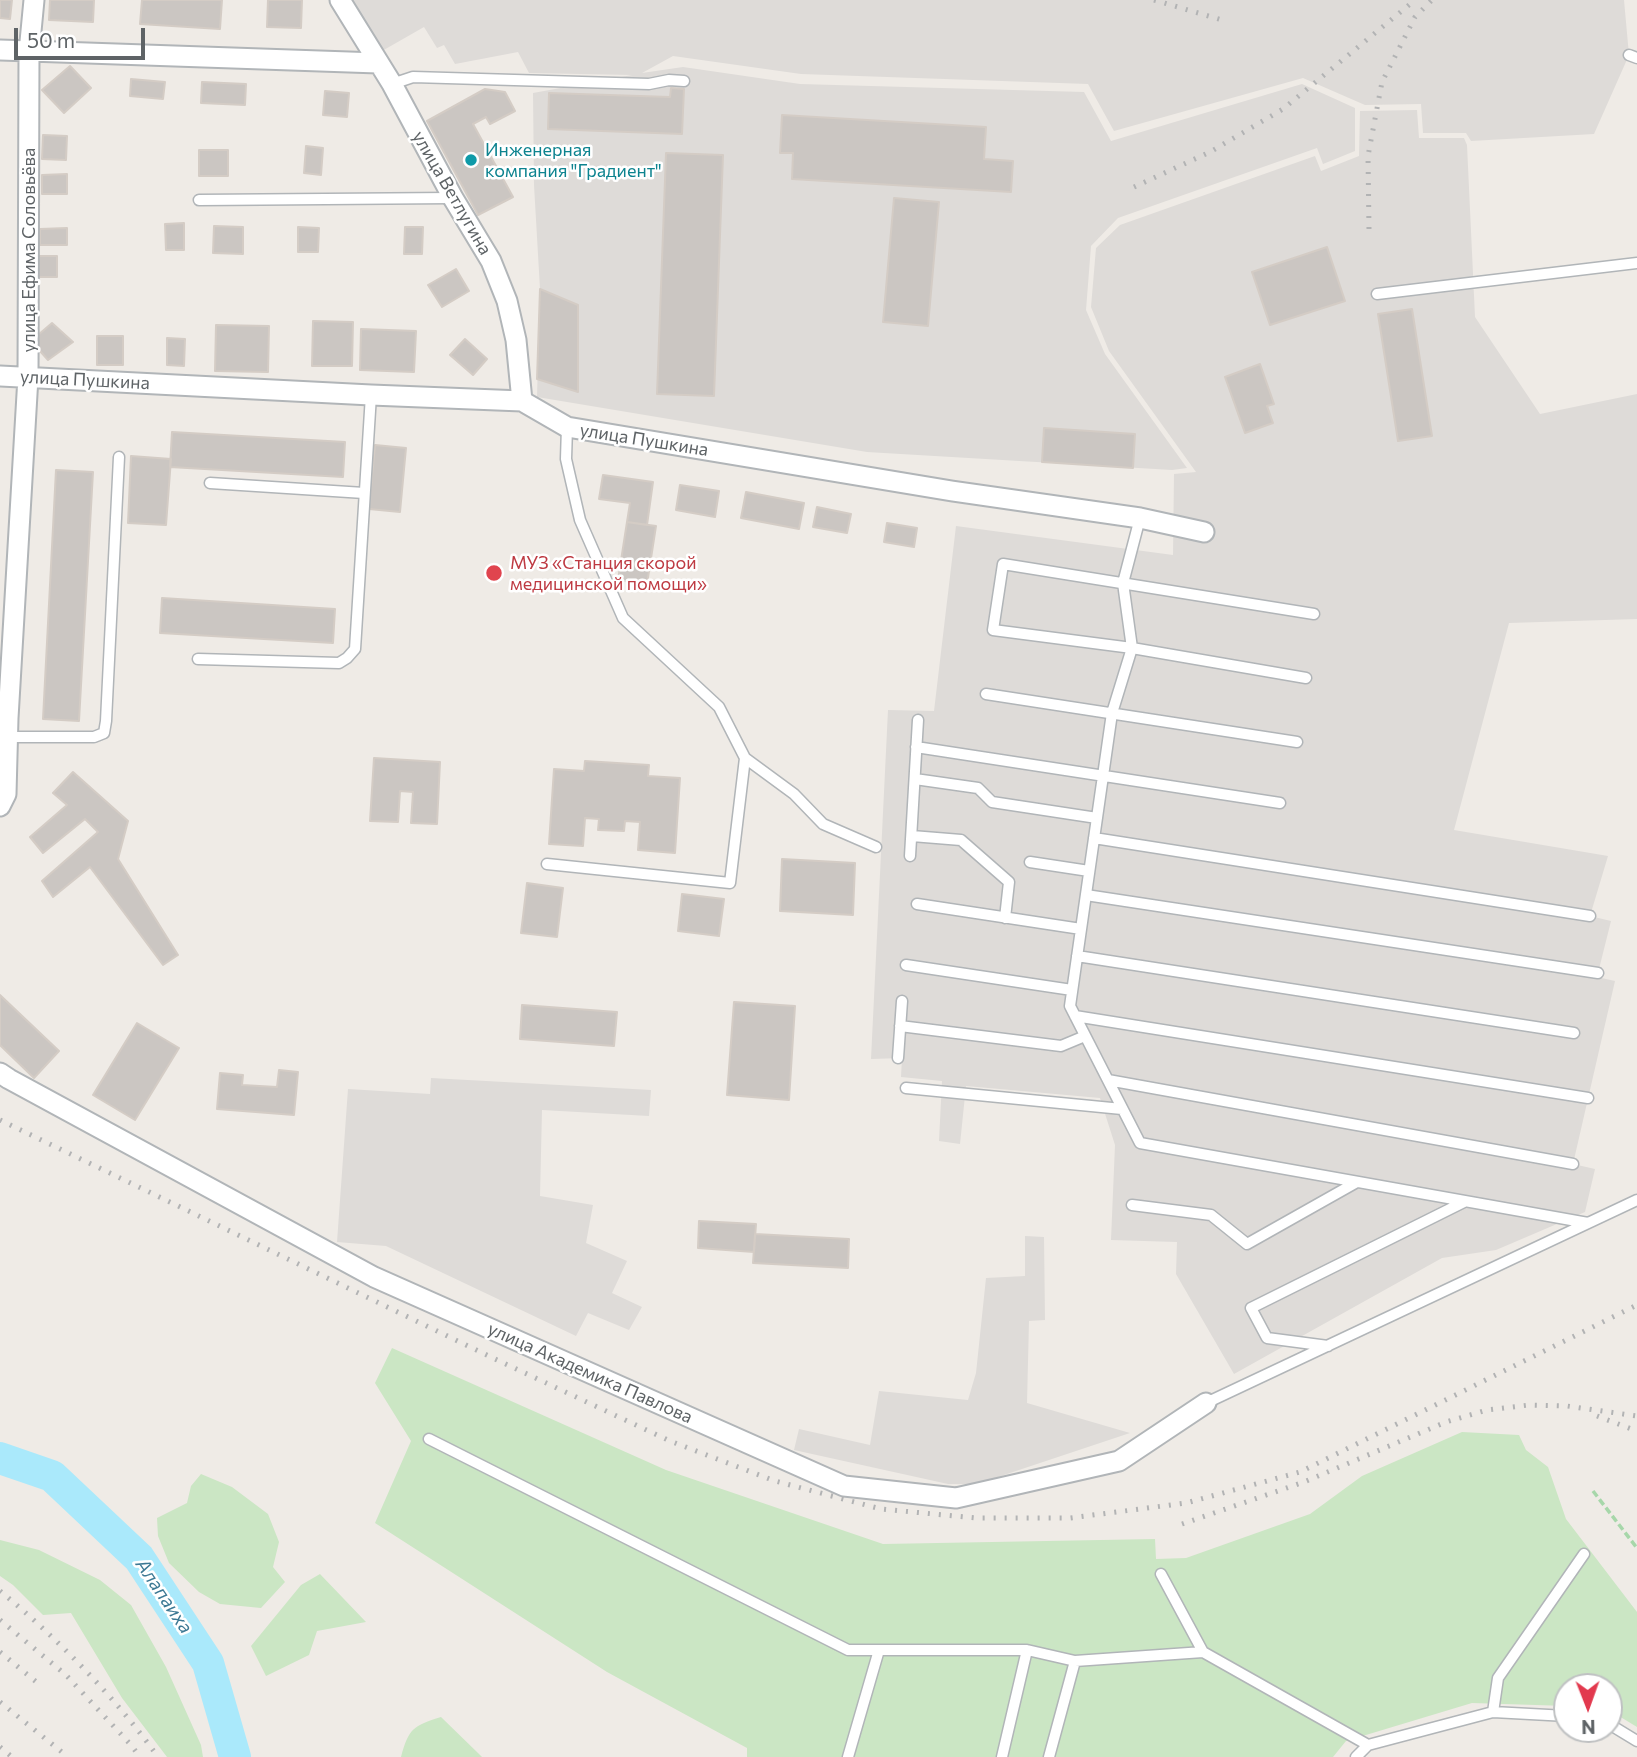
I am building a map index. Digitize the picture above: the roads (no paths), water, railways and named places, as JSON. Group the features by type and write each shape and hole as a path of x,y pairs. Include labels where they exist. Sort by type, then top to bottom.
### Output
{"street":[{"name":"улица Ефима Соловьёва","path":"3,800 5,724 28,377 29,52 34,0"},
{"name":"улица Ветлугина","path":"340,0 392,84 453,198 491,261 507,301 516,340 522,401"},
{"path":"0,50 378,63"},
{"name":"улица Пушкина","path":"0,376 522,401 568,427 952,491 1140,518 1204,532"},
{"name":"улица Академика Павлова","path":"0,1073 374,1277 844,1486 956,1498 1119,1461 1206,1403"}],"lane":[{"path":"392,84 413,77 649,84 669,80 684,81"},
{"path":"199,200 453,198"},
{"path":"1377,293 1637,263"},
{"path":"198,659 339,663 355,649 371,395"},
{"path":"568,427 566,459 580,520 623,618 719,707 745,758 794,794 822,824 876,847"},
{"path":"5,724 94,737 104,733 119,457"},
{"path":"210,484 364,493"},
{"path":"1140,518 1123,583 1132,648 1112,713 1070,1006 1140,1143 1588,1223"},
{"path":"1306,678 1132,648 993,630 1003,564 1314,614"},
{"path":"986,694 1297,742"},
{"path":"910,856 918,720"},
{"path":"916,747 1280,803"},
{"path":"547,864 730,883 745,758"},
{"path":"915,779 978,788 992,802 1097,818"},
{"path":"912,836 961,840 971,848 1009,882 1005,918"},
{"path":"1094,838 1590,916"},
{"path":"1030,862 1089,871"},
{"path":"1086,895 1598,973"},
{"path":"917,904 1081,929"},
{"path":"1077,956 1574,1033"},
{"path":"906,965 1072,990"},
{"path":"898,1058 902,1002"},
{"path":"1075,1016 1588,1098"},
{"path":"900,1026 1061,1046 1085,1035"},
{"path":"1108,1080 1573,1164"},
{"path":"905,1088 1122,1109"},
{"path":"1132,1205 1211,1216 1247,1244 1357,1182"},
{"path":"1206,1403 1637,1200"},
{"path":"1328,1346 1267,1338 1251,1308 1465,1201"},
{"path":"429,1439 848,1650 1027,1650 1076,1661 1203,1652"},
{"path":"1493,1712 1497,1678 1584,1554"},
{"path":"1161,1574 1203,1652 1367,1745"},
{"path":"848,1757 879,1650"},
{"path":"1002,1757 1027,1650"},
{"path":"1049,1757 1076,1661"},
{"path":"1356,1757 1367,1745 1493,1712 1553,1715"}],"waterway":[{"name":"Алапаиха","path":"0,1458 52,1476 139,1558 208,1663 235,1757"}],"railway":[{"path":"1154,0 1222,20"},
{"path":"1134,187 1210,152 1283,109 1415,0"},
{"path":"1369,229 1368,156 1382,82 1415,17 1432,0"},
{"path":"0,1120 670,1441 775,1481 881,1509 976,1518 1070,1518 1186,1503 1300,1472 1637,1305"},
{"path":"1182,1524 1304,1482 1446,1422 1487,1410 1529,1405 1567,1406 1637,1416"},
{"path":"1597,1416 1637,1431"},
{"path":"0,1591 84,1669 158,1757"},
{"path":"0,1620 66,1675 140,1757"},
{"path":"0,1652 40,1685"},
{"path":"0,1702 68,1757"},
{"path":"0,1747 12,1757"}],"place":[{"name":"Инженерная компания \"Градиент\"","path":"471,160"},
{"name":"МУЗ «Станция скорой медицинской помощи»","path":"494,573"}]}
